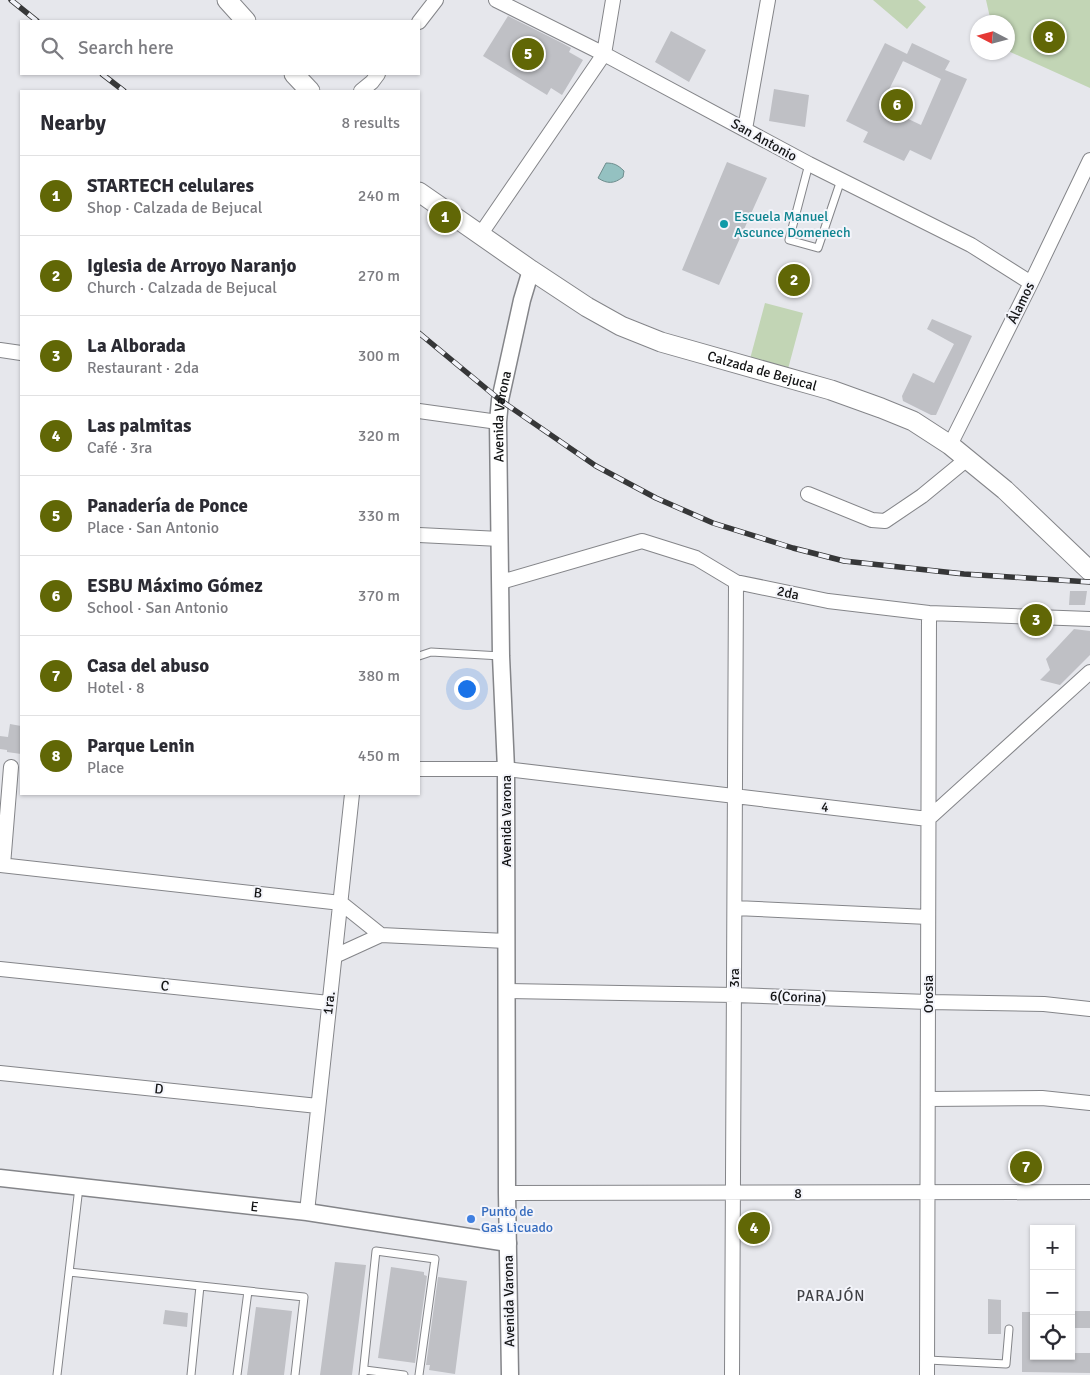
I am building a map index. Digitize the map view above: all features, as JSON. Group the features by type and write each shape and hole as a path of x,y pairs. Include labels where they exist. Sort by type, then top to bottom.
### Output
{"main road":[{"path":"227,0 245,20"},
{"path":"295,75 309,90"},
{"name":"Calzada de Bejucal","path":"420,193 531,270 587,307 621,326 661,342 831,390 882,408 913,422 950,445 1005,490 1090,571"}],"street":[{"path":"420,21 436,0"},
{"name":"San Antonio","path":"496,0 604,54 809,164 970,245 1031,283"},
{"path":"480,235 604,54 613,0"},
{"path":"745,129 768,0"},
{"path":"362,90 377,75"},
{"name":"Álamos","path":"950,445 1090,160"},
{"name":"Avenida Varona","path":"510,1375 507,1193 506,769 501,656 498,422 500,400 522,300 531,270"},
{"path":"0,350 20,353"},
{"path":"420,411 498,422"},
{"path":"808,494 872,520 885,521 922,496 967,459"},
{"path":"420,535 500,538"},
{"name":"2da","path":"501,582 642,541 696,558 736,582 828,601 929,613 1090,619"},
{"name":"3ra","path":"732,1375 736,582"},
{"name":"Orosia","path":"928,1375 929,613"},
{"path":"928,820 1090,672"},
{"path":"2,865 11,767"},
{"name":"4","path":"420,769 506,769 928,820"},
{"name":"1ra.","path":"307,1212 352,795"},
{"name":"B","path":"2,865 341,902"},
{"path":"341,902 380,935"},
{"path":"735,908 928,917"},
{"path":"335,956 380,935 506,941"},
{"name":"C","path":"0,969 329,1003"},
{"name":"6(Corina)","path":"506,991 734,994 928,1002 1044,1004 1090,1010"},
{"name":"D","path":"0,1073 318,1106"},
{"path":"928,1098 1042,1098 1090,1103"},
{"name":"E","path":"0,1178 307,1212 508,1243"},
{"name":"8","path":"507,1193 1090,1192"}],"lane":[{"path":"809,164 789,240 818,248 841,180"},
{"path":"420,656 431,652 501,656"},
{"path":"57,1375 79,1187"},
{"path":"404,1375 364,1372 376,1251 435,1259 419,1375"},
{"path":"69,1272 304,1297 295,1375"},
{"path":"191,1375 200,1286"},
{"path":"237,1375 248,1291"},
{"path":"928,1360 1006,1364 1009,1329"}],"green space":[{"path":"873,0 918,0 926,7 907,29"},
{"path":"986,0 1090,0 1090,88 1015,54 1015,15 989,15"},
{"path":"765,303 803,313 788,369 750,359"}],"water":[{"path":"606,163 620,167 624,171 623,177 617,181 610,182 598,178"}],"building":[{"path":"508,16 571,48 569,52 583,60 562,95 551,88 547,95 483,56"},
{"path":"671,31 706,50 689,82 655,62"},
{"path":"885,43 907,54 912,43 950,61 945,70 967,79 931,160 910,150 904,161 863,142 868,132 846,121","holes":["903,61 941,79 921,125 881,106"]},
{"path":"774,89 809,95 805,127 769,121"},
{"name":"Escuela Manuel Ascunce Domenech","path":"727,162 767,178 719,285 682,270"},
{"path":"932,319 972,336 936,415 931,415 903,401 902,396 913,373 934,383 954,344 927,329"},
{"path":"1070,591 1087,591 1085,605 1069,605"},
{"path":"1074,629 1090,631 1090,655 1060,685 1040,680 1050,670 1046,659"},
{"path":"10,724 20,726 20,754 0,749 0,736 8,737"},
{"path":"335,1262 366,1265 352,1375 320,1375"},
{"path":"391,1267 424,1272 424,1275 427,1276 415,1363 378,1358"},
{"path":"438,1277 467,1281 455,1374 429,1370 430,1365 426,1365"},
{"path":"988,1299 1001,1300 1001,1334 988,1334"},
{"path":"256,1307 292,1311 284,1375 247,1375"},
{"path":"165,1310 188,1313 187,1327 163,1324"},
{"path":"1075,1311 1090,1311 1090,1328 1075,1328"},
{"path":"1022,1312 1030,1312 1030,1360 1075,1360 1075,1353 1090,1353 1090,1373 1022,1372"}],"railway":[{"path":"11,0 36,20"},
{"path":"103,75 123,90"},
{"path":"420,334 500,400 596,466 656,498 713,523 793,548 844,561 964,574 1090,582"}],"place":[{"name":"Parque Lenin","path":"1049,37"},
{"name":"Panadería de Ponce","path":"528,54"},
{"name":"ESBU Máximo Gómez","path":"897,105"},
{"name":"STARTECH celulares","path":"445,217"},
{"name":"Escuela Manuel Ascunce Domenech","path":"724,224"},
{"name":"Iglesia de Arroyo Naranjo","path":"794,280"},
{"name":"La Alborada","path":"1036,620"},
{"name":"Casa del abuso","path":"1026,1167"},
{"name":"Punto de Gas Licuado","path":"471,1219"},
{"name":"Las palmitas","path":"754,1228"}],"district":[{"name":"PARAJÓN","path":"831,1296"}]}
